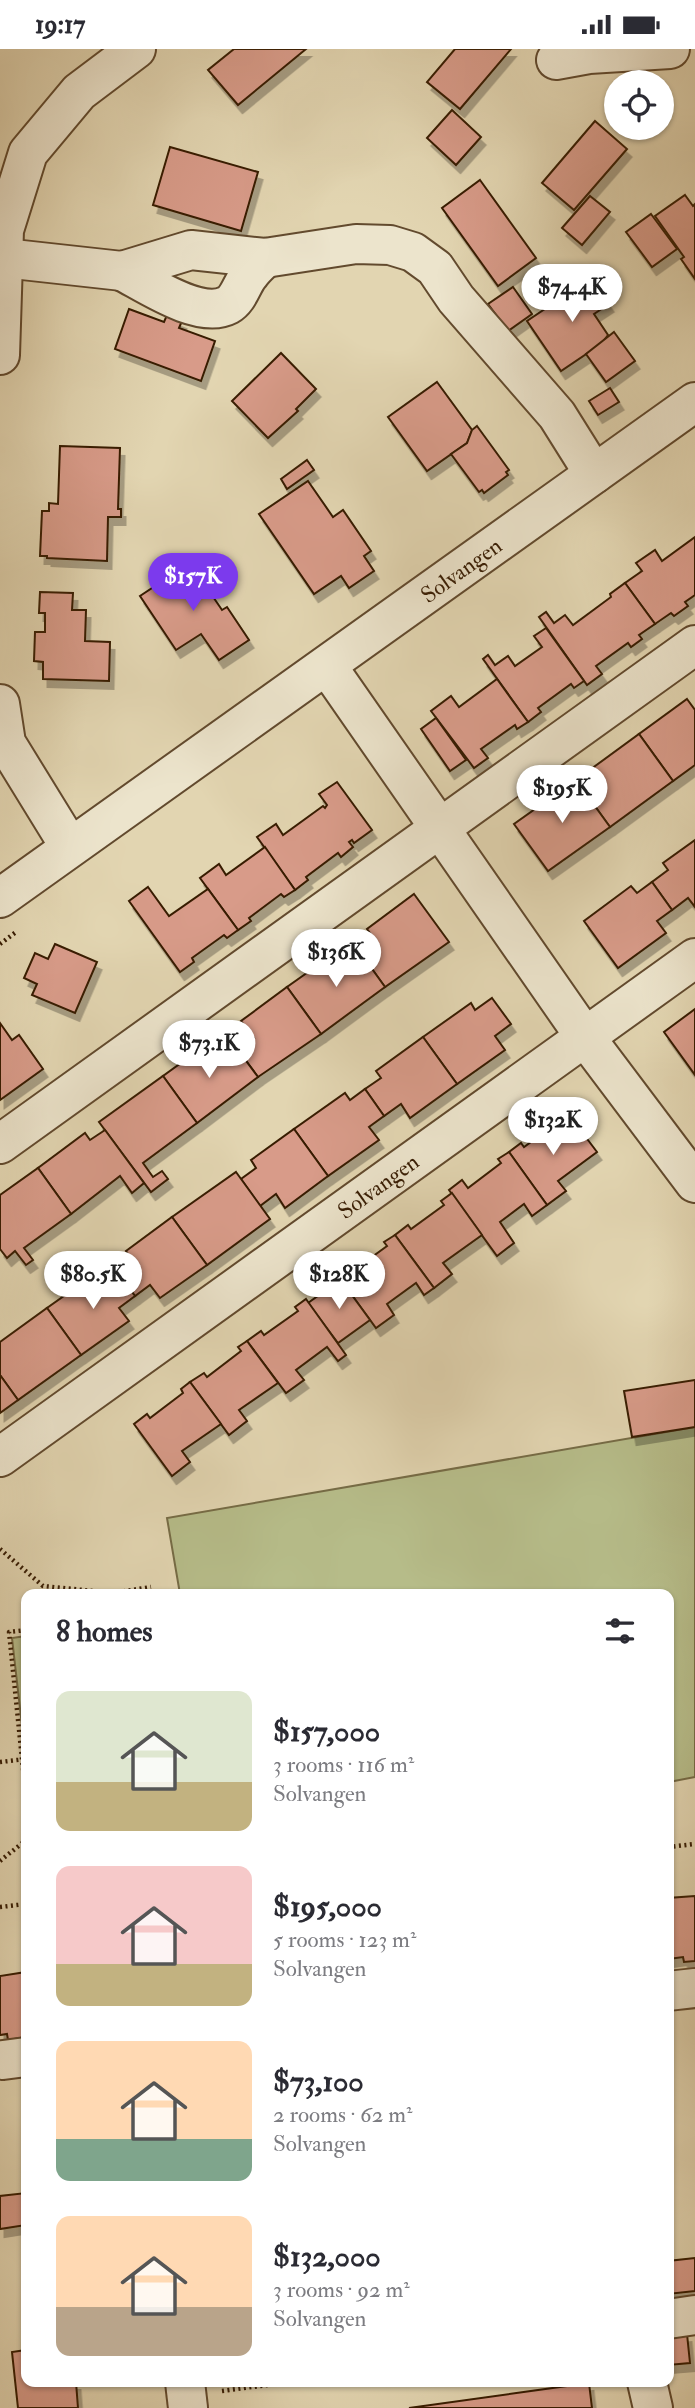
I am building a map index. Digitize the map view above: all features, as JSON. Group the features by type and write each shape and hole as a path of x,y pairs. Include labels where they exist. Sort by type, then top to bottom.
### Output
{"street":[{"path":"0,355 4,230 28,153 79,92 136,49"},
{"path":"556,59 670,49"},
{"path":"121,271 191,250 265,258 356,244 390,245 413,253 435,268 456,299 557,415 594,474"},
{"path":"4,258 121,271 177,300 202,308 229,305 248,275 265,258"},
{"name":"Solvangen","path":"0,898 695,402"},
{"path":"0,1144 695,645"},
{"path":"327,666 585,1038 695,1183"},
{"path":"0,704 6,743 70,847"},
{"name":"Solvangen","path":"0,1457 695,958"},
{"path":"674,1990 695,1988"},
{"path":"674,2318 695,2315"},
{"path":"649,2387 653,2408"}],"path":[{"path":"0,1549 43,1586 73,1589"},
{"path":"138,1589 151,1587"},
{"path":"21,1631 9,1632 21,1734"},
{"path":"0,1762 21,1760"},
{"path":"0,1861 21,1844"},
{"path":"674,1846 695,1844"},
{"path":"0,1907 21,1905"},
{"path":"186,2395 250,2387"}],"green space":[{"path":"695,1427 695,1777 674,1781 674,1589 179,1589 167,1518"},
{"path":"21,1637 21,1717 12,1638"}],"building":[{"path":"234,49 306,49 238,105 208,70"},
{"path":"455,49 511,49 460,109 427,82"},
{"path":"452,110 481,137 456,165 427,138"},
{"path":"595,121 604,129 604,140 617,140 627,149 574,210 542,183"},
{"path":"170,147 258,172 241,231 153,205"},
{"path":"480,180 536,258 498,286 442,208"},
{"path":"685,195 693,206 695,204 695,279 681,259 684,257 655,216"},
{"path":"590,196 610,212 582,245 562,228"},
{"path":"651,214 677,249 652,267 626,232"},
{"path":"589,275 609,304 594,314 608,335 601,344 561,371 527,321 576,288 574,286"},
{"path":"513,287 532,314 508,331 488,304"},
{"path":"129,309 164,322 167,315 182,321 179,328 215,341 201,381 115,349"},
{"path":"614,332 635,361 606,382 586,354"},
{"path":"281,353 316,389 296,409 298,411 268,438 232,401"},
{"path":"437,382 472,430 467,443 427,471 388,417"},
{"path":"610,388 619,402 598,415 589,401"},
{"path":"477,426 509,470 506,472 508,475 484,493 482,490 479,492 451,454 467,443 472,430"},
{"path":"60,446 120,448 118,509 121,509 121,517 108,517 107,561 40,556 42,511 49,511 49,503 58,504"},
{"path":"307,460 314,470 287,489 281,479"},
{"path":"308,481 333,517 343,510 371,551 364,556 374,571 349,588 341,576 314,594 259,514"},
{"path":"695,537 695,595 685,602 688,606 655,624 625,583 642,571 636,563 655,550 662,561"},
{"path":"190,563 222,610 227,607 249,640 219,660 201,634 176,650 140,596"},
{"path":"625,583 655,624 639,635 642,639 631,647 628,643 596,666 602,674 587,685 539,617 546,612 554,623 565,615 573,625"},
{"path":"40,592 73,593 72,610 86,610 85,641 110,642 109,681 43,679 43,662 34,661 35,632 45,632 45,613 39,613"},
{"path":"546,628 584,681 574,688 571,684 538,708 541,712 528,722 483,659 488,655 495,665 508,656 515,666 542,647 534,636"},
{"path":"497,679 528,722 517,729 515,725 481,749 488,758 474,768 431,711 451,696 459,707"},
{"path":"687,699 695,710 695,765 673,781 639,734"},
{"path":"436,718 466,760 450,771 421,729"},
{"path":"639,734 673,781 610,827 576,780"},
{"path":"576,780 610,827 548,871 514,824"},
{"path":"337,782 372,830 354,843 352,840 349,842 353,847 341,857 338,853 306,877 308,880 295,890 257,837 276,824 283,835 323,806 325,808 327,805 319,794"},
{"path":"695,840 695,907 688,898 672,910 652,882 668,870 663,863"},
{"path":"265,847 295,890 284,897 281,894 249,918 251,921 238,930 200,878 219,864 226,875"},
{"path":"652,882 672,910 657,921 666,933 618,968 584,921 631,886 637,893"},
{"path":"148,887 169,916 208,889 238,930 227,938 224,935 192,958 194,962 180,972 129,901"},
{"path":"414,894 449,942 385,987 357,948 373,937 367,929"},
{"path":"55,944 97,962 75,1013 32,995 37,984 24,978 35,953 48,959"},
{"path":"357,948 385,987 321,1034 287,987 335,953 341,960"},
{"path":"287,987 321,1034 258,1077 238,1050 254,1038 241,1021"},
{"path":"492,998 511,1024 495,1036 505,1050 457,1084 423,1037 471,1003 475,1010"},
{"path":"695,1009 695,1075 664,1032"},
{"path":"0,1023 12,1040 19,1035 43,1069 0,1100"},
{"path":"423,1037 457,1084 410,1118 401,1104 384,1116 365,1089 381,1078 376,1071"},
{"path":"210,1042 223,1060 238,1050 258,1077 197,1123 163,1076"},
{"path":"163,1076 197,1123 143,1163 153,1177 162,1171 168,1179 151,1192 99,1122"},
{"path":"365,1089 384,1116 369,1127 379,1140 328,1176 294,1129 345,1093 350,1100"},
{"path":"566,1111 597,1152 558,1181 566,1191 547,1205 509,1152 521,1143 524,1147 558,1122 556,1119"},
{"path":"294,1129 328,1176 285,1208 276,1194 260,1206 241,1179 256,1168 251,1160"},
{"path":"105,1130 144,1183 132,1193 120,1176 71,1214 38,1168 85,1133 90,1140"},
{"path":"509,1152 547,1205 532,1216 524,1204 500,1222 514,1243 497,1256 449,1190 462,1180 468,1188 501,1163 498,1159"},
{"path":"38,1168 71,1214 24,1248 33,1260 26,1265 15,1251 7,1258 0,1249 0,1195"},
{"path":"236,1172 270,1219 207,1265 172,1217"},
{"path":"452,1193 482,1235 443,1263 452,1274 434,1288 395,1235 408,1225 411,1229 444,1205 441,1201"},
{"path":"172,1217 207,1265 160,1298 150,1285 135,1296 115,1270 131,1259 126,1251"},
{"path":"395,1235 434,1288 424,1295 416,1283 387,1304 394,1315 376,1328 338,1276 352,1266 354,1270 387,1246 384,1242"},
{"path":"115,1270 135,1296 119,1308 129,1321 81,1355 47,1308 95,1274 100,1281"},
{"path":"338,1276 370,1320 338,1343 308,1303 336,1283 334,1280"},
{"path":"306,1299 346,1355 338,1361 327,1347 296,1370 304,1380 286,1393 247,1341 261,1331 264,1335 298,1311 295,1307"},
{"path":"47,1308 81,1355 18,1400 0,1375 0,1342"},
{"path":"247,1341 278,1383 239,1410 247,1421 229,1435 190,1382 204,1373 207,1377 241,1351 238,1347"},
{"path":"0,1375 18,1400 0,1413"},
{"path":"695,1380 695,1427 632,1437 624,1391"},
{"path":"190,1382 221,1424 182,1451 190,1462 172,1476 134,1424 147,1414 150,1418 183,1393 181,1389"},
{"path":"695,1896 695,1961 684,1962 683,1957 674,1958 674,1898"},
{"path":"21,1973 21,2038 8,2040 7,2034 0,2035 0,1976"},
{"path":"21,2194 21,2226 0,2229 0,2196"},
{"path":"695,2258 695,2291 674,2293 674,2260"},
{"path":"687,2334 690,2363 674,2364 674,2335"},
{"path":"21,2351 21,2387 76,2387 78,2408 18,2408 12,2352"},
{"path":"560,2387 589,2387 592,2408 409,2408"}]}
